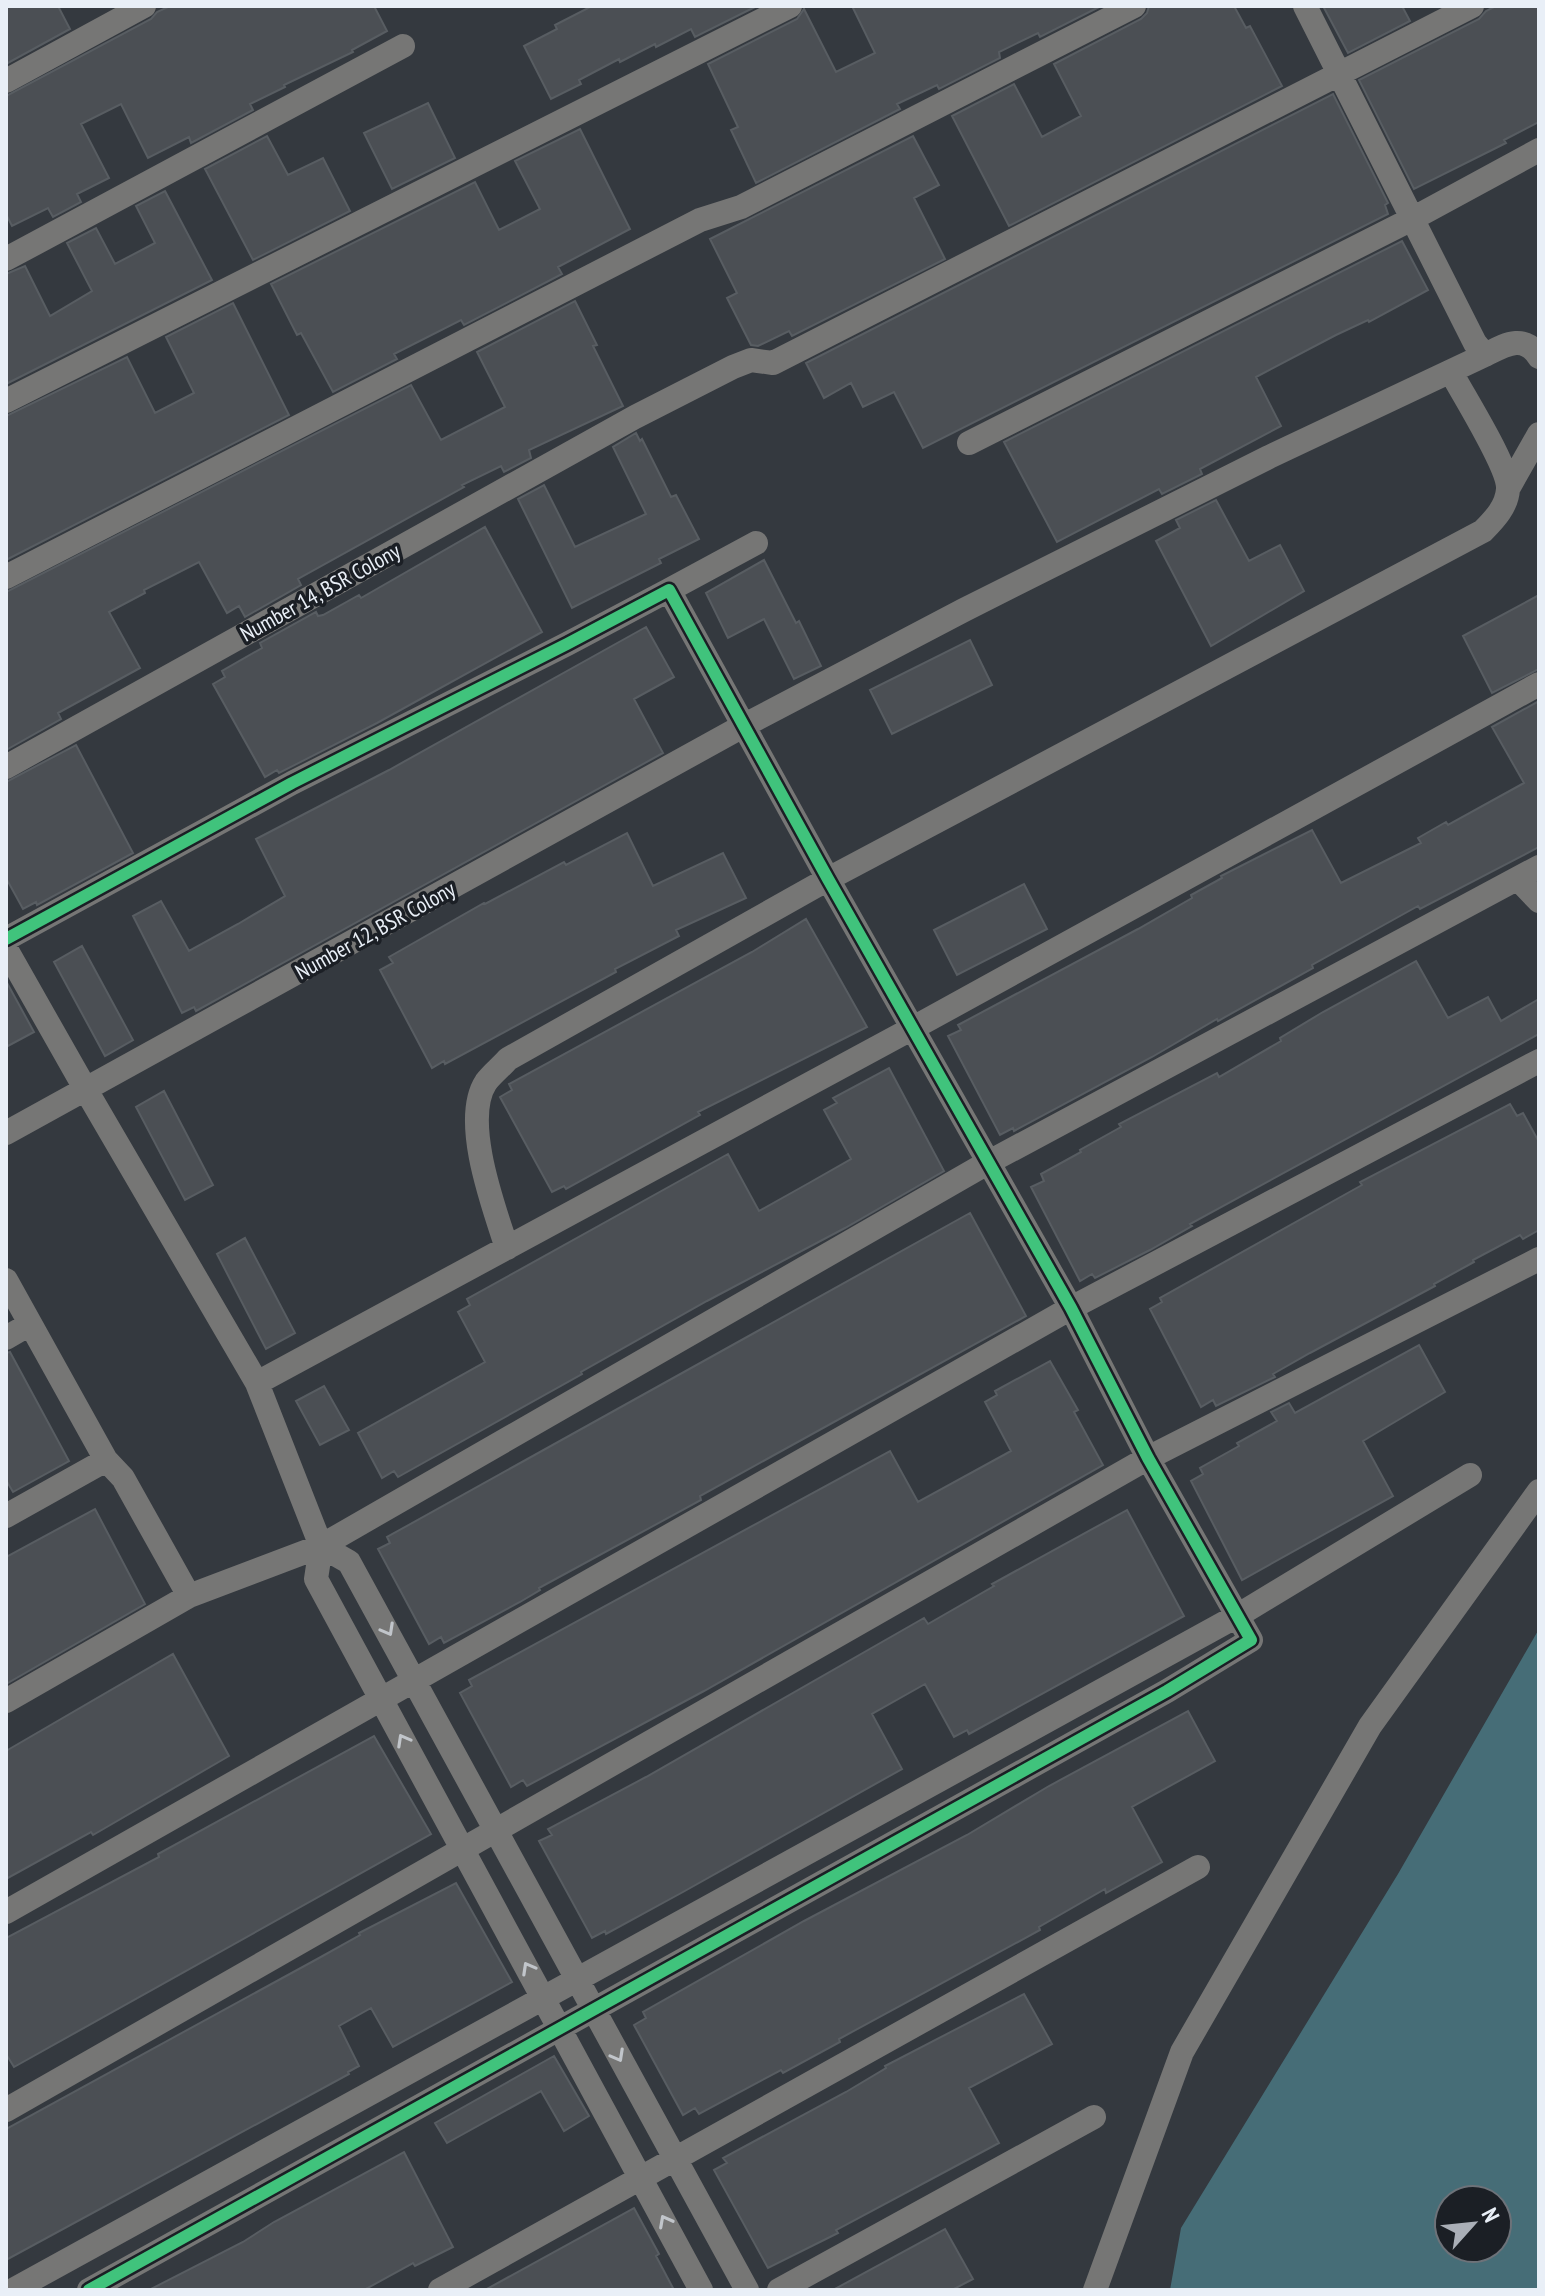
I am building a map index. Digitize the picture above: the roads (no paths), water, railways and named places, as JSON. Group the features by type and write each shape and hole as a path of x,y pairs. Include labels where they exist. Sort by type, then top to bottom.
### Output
{"street":[{"path":"6,401 790,6"},
{"path":"6,577 700,220 741,207 1134,6"},
{"path":"1305,6 1475,343 1485,355"},
{"name":"Number 14, BSR Colony","path":"6,767 635,417 733,367 751,360 773,363 1472,6"},
{"path":"6,81 140,7"},
{"path":"6,259 403,46"},
{"path":"969,443 1412,219 1539,150"},
{"name":"Number 12, BSR Colony","path":"6,1133 743,726 964,610 1255,464 1511,343 1524,343 1533,348 1539,357"},
{"path":"1451,372 1502,466 1509,487"},
{"path":"507,1248 484,1179 476,1109 485,1083 508,1059 828,879 1483,531 1505,504 1509,487 1539,434"},
{"path":"6,939 292,783 553,651 756,543"},
{"path":"89,2290 1167,1691 1251,1640 1148,1458 1071,1308 828,879 669,590"},
{"path":"257,1383 1539,684"},
{"path":"6,1701 189,1596 321,1546 989,1162 1529,873 1539,901"},
{"path":"6,949 257,1383 321,1546 316,1579 701,2290"},
{"path":"6,1912 380,1697 1071,1308 1534,1073"},
{"path":"6,2110 1148,1458 1539,1259"},
{"path":"6,1280 106,1460 123,1478 189,1596"},
{"path":"6,1338 30,1324"},
{"path":"6,1516 106,1460"},
{"path":"13,2290 1237,1616 1470,1475"},
{"path":"1095,2290 1182,2052 1370,1726 1539,1491"},
{"path":"321,1546 349,1562 747,2290"},
{"path":"440,2290 1198,1867"},
{"path":"779,2290 1094,2117"}],"water":[{"path":"1539,1629 1539,2290 1170,2290 1181,2228 1398,1874"}]}
